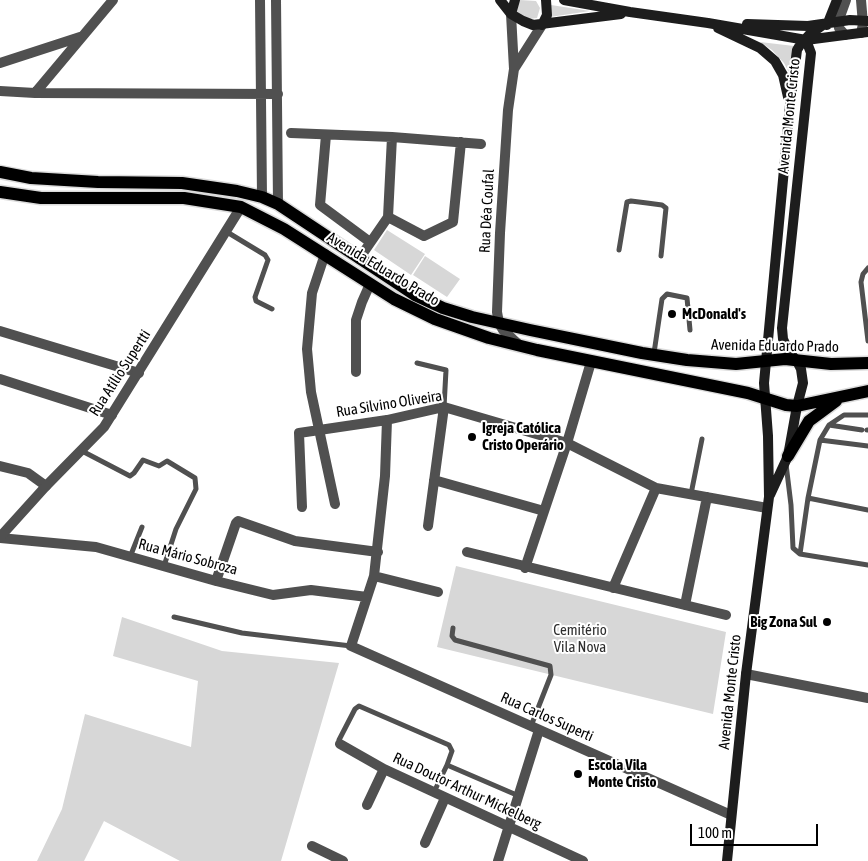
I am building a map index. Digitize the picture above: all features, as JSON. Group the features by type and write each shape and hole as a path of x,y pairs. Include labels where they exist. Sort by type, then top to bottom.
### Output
{"main road":[{"path":"500,0 511,14 533,25 630,12"},
{"name":"Rua Déa Coufal","path":"511,14 514,0"},
{"name":"Rua Déa Coufal","path":"542,25 547,14 546,0"},
{"path":"564,0 806,40 864,33"},
{"path":"825,25 837,0"},
{"path":"806,40 815,30 825,25 865,20"},
{"path":"708,23 825,25"},
{"path":"708,23 760,48 775,61 783,74 790,104"},
{"path":"754,24 767,29 791,32 806,40"},
{"name":"Avenida Monte Cristo","path":"728,861 746,674 769,497 764,383 767,341 790,104 797,50 806,40 811,53 782,328 783,339 789,352 801,369 804,383 797,406 787,459 769,497"},
{"name":"Avenida Eduardo Prado","path":"0,172 27,178 98,182 182,183 237,191 262,197 278,204 415,295 443,308 500,323 654,355 736,364 785,359 831,364 868,363"},
{"path":"25,196 27,178"},
{"name":"Avenida Eduardo Prado","path":"0,192 41,198 184,198 241,208 284,229 394,299 434,319 489,338 591,362 748,393 797,406 868,391"},
{"path":"787,459 809,422 840,398"}],"street":[{"path":"34,93 113,0"},
{"path":"260,0 262,197"},
{"path":"276,0 278,204"},
{"path":"845,34 839,28 838,22 846,0"},
{"path":"861,0 865,20 862,31 864,33"},
{"name":"Rua Déa Coufal","path":"500,323 497,312 500,234 508,110 514,69 511,14"},
{"name":"Rua Déa Coufal","path":"514,69 542,25"},
{"path":"0,64 84,36"},
{"path":"0,91 34,93 278,94"},
{"path":"291,133 392,137 482,144"},
{"path":"326,135 320,205 369,244"},
{"path":"359,258 388,217 392,137"},
{"path":"388,217 424,236 453,222 461,142"},
{"name":"Rua Atílio Supertti","path":"0,537 46,486 104,427 241,208"},
{"path":"325,254 312,292 307,349 311,392 335,504"},
{"path":"356,372 356,320 370,284"},
{"path":"500,323 508,335 522,347"},
{"path":"0,331 138,373"},
{"path":"525,568 567,442 591,362"},
{"path":"0,379 112,415"},
{"path":"428,526 444,406"},
{"name":"Rua Silvino Oliveira","path":"302,507 299,433 387,420 444,406 567,442 656,488 767,508"},
{"path":"351,646 374,576 378,552 385,476 387,420"},
{"path":"0,466 28,474 46,486"},
{"path":"434,480 544,511"},
{"path":"613,588 656,488"},
{"path":"685,605 707,497"},
{"path":"216,581 237,521 295,541 378,552"},
{"name":"Rua Mário Sobroza","path":"0,537 96,547 273,595 310,590 367,597"},
{"path":"467,552 525,568 726,615"},
{"path":"374,576 438,592"},
{"name":"Rua Carlos Superti","path":"351,646 731,815"},
{"path":"746,674 868,698"},
{"path":"498,861 519,796 535,728"},
{"name":"Rua Doutor Arthur Mickelberg","path":"340,744 384,769 579,860"},
{"path":"367,805 384,769"},
{"path":"425,843 445,798"},
{"path":"312,846 343,861"}],"lane":[{"path":"620,250 627,202 662,204 666,210 661,256"},
{"path":"227,232 264,255 268,260 255,297 256,301 272,309"},
{"path":"868,268 863,274 861,282 868,342"},
{"path":"654,355 662,299 667,294 687,298 690,330"},
{"path":"417,363 446,370 444,406"},
{"path":"800,554 808,498 820,440 829,425 844,415 868,415"},
{"path":"841,426 844,415"},
{"path":"829,425 865,430"},
{"path":"691,494 702,439"},
{"path":"820,440 868,446"},
{"path":"82,450 130,476 143,460 159,466 167,460 195,478 196,489 176,530 164,566"},
{"path":"787,459 792,505 793,548 800,554 868,565"},
{"path":"808,498 868,510"},
{"path":"130,557 142,527"},
{"path":"174,617 242,633 351,646"},
{"path":"453,628 452,636 455,640 550,666 551,675 535,728"},
{"path":"340,744 339,740 355,709 362,706 449,745 452,751 433,792"},
{"path":"447,764 519,796"}],"green space":[{"path":"520,0 536,1 540,8 537,18 530,19 519,15 516,11"},
{"path":"551,5 590,11 550,17"},
{"path":"760,42 794,46 791,76 784,63 772,50"},
{"path":"387,230 425,254 411,275 374,250"},
{"path":"425,256 460,279 447,297 413,275"},
{"name":"Cemitério Vila Nova","path":"456,566 726,632 713,714 437,647"},
{"path":"122,617 222,651 339,663 281,861 180,861 104,821 84,861 37,861 62,809 85,714 191,747 198,681 113,656"}],"place":[{"name":"McDonald's","path":"672,314"},
{"name":"Igreja Católica Cristo Operário","path":"472,437"},
{"name":"Big Zona Sul","path":"827,622"},
{"name":"Escola Vila Monte Cristo","path":"578,774"}]}
